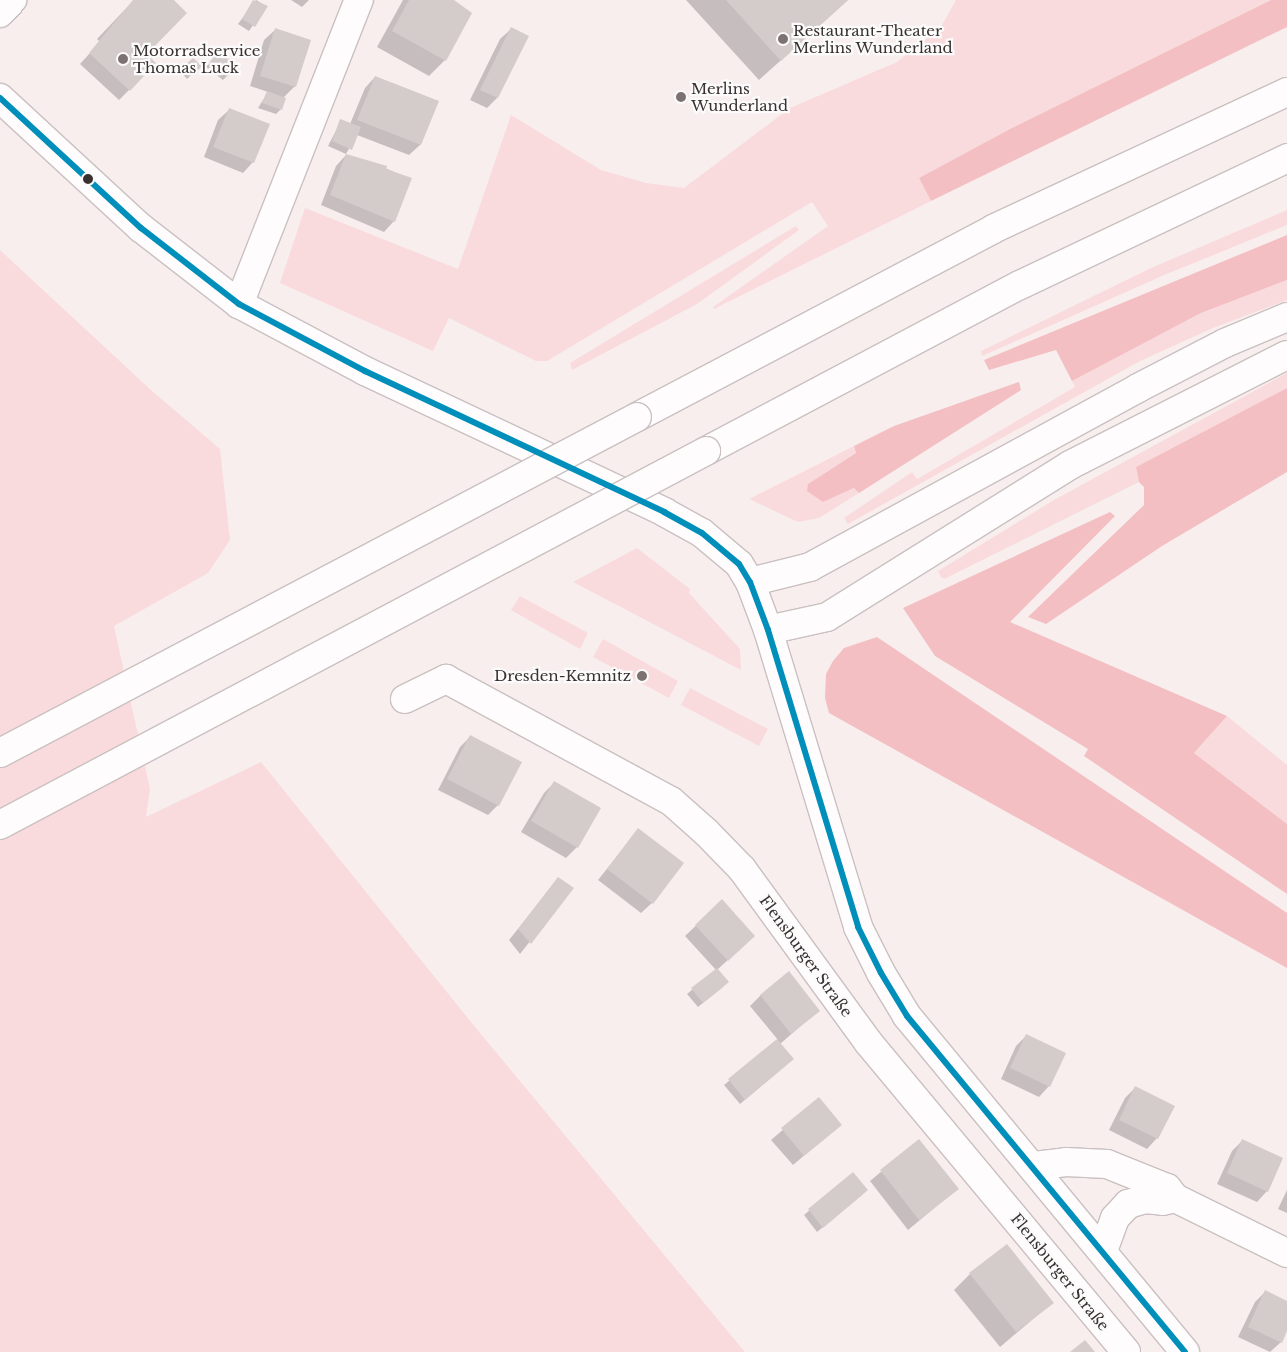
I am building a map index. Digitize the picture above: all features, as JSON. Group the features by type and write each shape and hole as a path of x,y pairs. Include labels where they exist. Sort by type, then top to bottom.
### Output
{"main road":[{"path":"0,13 12,0"},
{"path":"239,304 359,0"},
{"path":"0,753 993,229 1287,92"},
{"path":"0,98 141,228 239,304 365,371 664,512 702,533 738,564 750,582 768,630 819,806 858,927 907,1016 1034,1166 1185,1352"},
{"path":"0,825 1020,285 1287,158"},
{"path":"750,582 810,567 1138,388 1225,343 1287,316"},
{"path":"768,630 827,617 1070,466 1287,354"},
{"name":"Flensburger Straße","path":"405,699 446,679 671,801 706,832 742,869 868,1042 1126,1352"},
{"path":"1034,1166 1066,1162 1107,1164 1167,1188 1175,1198 1287,1253"},
{"path":"1103,1251 1115,1218 1128,1204 1145,1199 1163,1201 1175,1198"}],"shaded area":[{"path":"956,0 1271,0 1010,129 919,178 931,201 714,309 713,307 828,226 812,202 547,361 536,361 449,318 433,351 280,283 305,208 458,269 511,115 601,170 646,183 684,188 790,108 897,62 941,27"},
{"path":"1271,0 1287,0 1287,27 931,201 919,178 1010,129"},
{"path":"1287,210 1287,225 1162,276 982,356 981,351 1151,268"},
{"path":"796,226 799,230 697,304 572,370 570,363"},
{"path":"1287,235 1287,280 1201,313 1072,381 1056,350 989,370 984,360"},
{"path":"0,250 151,390 220,449 230,540 208,573 114,626 150,789 146,817 261,762 480,1033 745,1352 0,1352"},
{"path":"1287,280 1287,300 1213,328 1140,361 848,524 844,518 912,472 917,479 1075,387 1072,381 1201,313"},
{"path":"1287,373 1287,388 1136,467 1139,482 944,579 941,577 938,571 1054,500"},
{"path":"1019,382 1021,390 859,493 854,488 823,502 807,491 808,484 856,453 854,446 894,426"},
{"path":"1287,388 1287,472 1162,546 1046,624 1028,617 1144,505 1144,487 1139,482 1136,467"},
{"path":"854,446 856,453 808,484 823,502 854,488 859,493 819,518 798,522 749,499"},
{"path":"1110,512 1115,516 1010,622 1227,716 1194,753 1287,824 1287,894 1084,756 1088,749 935,656 903,608"},
{"path":"637,548 690,589 689,593 740,649 741,670 573,582"},
{"path":"520,596 588,633 580,649 511,610"},
{"path":"877,637 1287,913 1287,968 829,713 825,698 826,674 833,661 844,648"},
{"path":"603,639 678,681 669,698 593,657"},
{"path":"690,688 768,729 759,746 681,705"},
{"path":"1227,716 1287,765 1287,824 1194,753"}],"building":[{"path":"133,0 174,0 187,13 147,54 156,63 130,91 89,53"},
{"path":"253,0 268,6 255,27 242,19"},
{"path":"409,0 454,0 472,13 446,61 392,31"},
{"name":"Restaurant-Theater Merlins Wunderland","path":"726,0 848,0 781,61"},
{"path":"511,27 529,36 498,98 480,90"},
{"path":"275,28 311,40 296,87 260,76"},
{"path":"218,51 237,65 229,76 210,62"},
{"path":"193,58 202,66 193,75 184,66"},
{"path":"375,76 439,101 421,145 357,120"},
{"path":"267,91 286,98 282,110 262,103"},
{"path":"229,108 270,124 254,163 213,147"},
{"path":"340,119 361,127 352,150 332,141"},
{"path":"346,154 387,166 386,169 412,178 395,222 330,195"},
{"path":"470,735 522,762 499,806 447,779"},
{"path":"554,781 601,808 578,848 531,821"},
{"path":"638,828 684,863 653,904 607,869"},
{"path":"558,877 574,888 531,944 518,929"},
{"path":"722,899 755,936 728,961 695,925"},
{"path":"717,968 729,982 703,1003 691,988"},
{"path":"789,971 820,1011 791,1034 760,995"},
{"path":"1026,1034 1066,1053 1050,1087 1010,1068"},
{"path":"777,1039 794,1059 745,1100 728,1079"},
{"path":"1135,1086 1175,1106 1158,1139 1119,1120"},
{"path":"819,1097 842,1125 804,1156 781,1128"},
{"path":"919,1139 959,1189 919,1220 880,1170"},
{"path":"1242,1139 1283,1158 1268,1192 1227,1173"},
{"path":"853,1172 868,1190 823,1228 808,1209"},
{"path":"1007,1244 1054,1303 1016,1332 969,1273"},
{"path":"1265,1290 1287,1301 1287,1331 1282,1343 1248,1327"},
{"path":"1085,1340 1095,1352 1070,1352"}],"transit line":[{"path":"0,98 141,228 239,304 365,371 664,512 702,533 739,564 750,582 768,630 858,927 881,973 907,1016 1185,1352"}],"place":[{"name":"Restaurant-Theater Merlins Wunderland","path":"783,39"},
{"name":"Motorradservice Thomas Luck","path":"123,59"},
{"name":"Merlins Wunderland","path":"681,97"},
{"name":"Dresden-Kemnitz","path":"642,676"}]}
